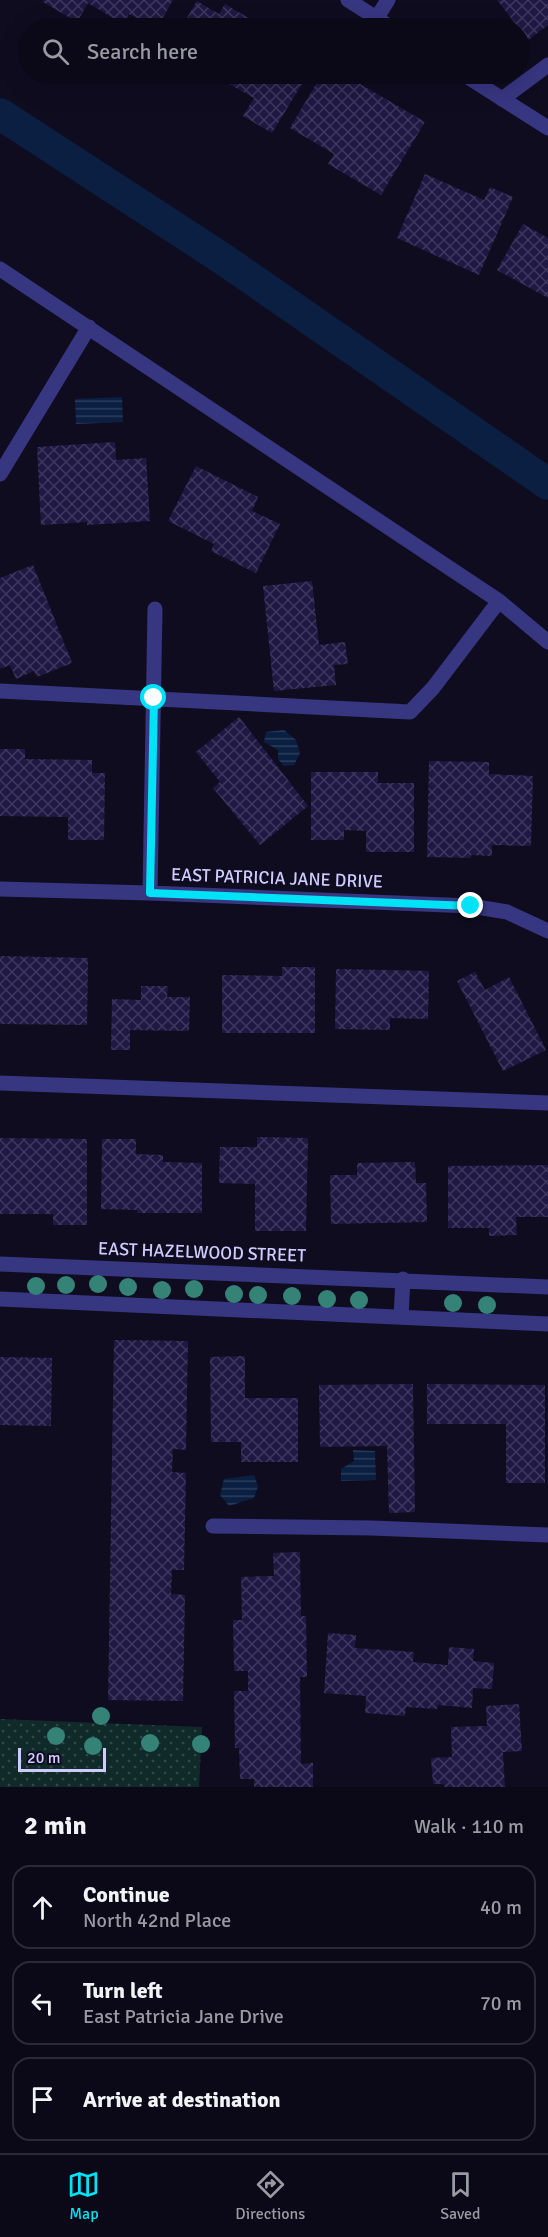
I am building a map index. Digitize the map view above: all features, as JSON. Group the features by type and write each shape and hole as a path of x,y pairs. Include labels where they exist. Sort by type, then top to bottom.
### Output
{"street":[{"path":"348,0 375,18"},
{"path":"377,18 388,0"},
{"path":"530,78 548,65"},
{"path":"479,84 548,128"},
{"path":"502,99 522,84"},
{"path":"0,269 499,601 548,642"},
{"path":"0,474 89,327"},
{"path":"0,691 410,712 433,687 499,601"},
{"path":"150,893 155,609"},
{"name":"EAST PATRICIA JANE DRIVE","path":"0,889 471,906 507,912 548,931"},
{"path":"0,1083 548,1103"},
{"name":"EAST HAZELWOOD STREET","path":"0,1264 403,1279 548,1287"},
{"path":"401,1317 403,1279"},
{"path":"0,1299 548,1324"},
{"path":"213,1526 372,1528 548,1535"}],"green space":[{"path":"0,1719 202,1727 199,1787 0,1787"}],"water":[{"path":"122,397 123,422 76,424 75,399"},
{"path":"284,730 296,740 300,753 294,765 284,766 278,759 278,750 264,742 266,732"},
{"path":"353,1450 375,1451 376,1480 341,1481 341,1469 354,1461"},
{"path":"254,1475 258,1486 254,1498 229,1506 220,1495 224,1479"}],"building":[{"path":"44,0 173,0 163,18 137,18 129,14 127,18 113,18 88,3 79,18 70,18 43,2"},
{"path":"497,0 548,0 548,25 530,38 530,18 511,18"},
{"path":"197,1 219,14 225,4 248,18 187,18"},
{"path":"229,84 302,84 272,133 243,116 254,98"},
{"path":"316,84 360,84 425,122 381,195 328,164 334,154 290,128"},
{"path":"425,174 484,200 490,187 513,197 479,275 397,238"},
{"path":"523,224 548,238 548,298 497,270"},
{"path":"115,442 116,460 146,458 150,521 41,525 37,447"},
{"path":"196,466 258,497 252,511 280,524 256,573 211,551 214,544 168,521"},
{"path":"33,565 72,663 37,677 34,671 16,679 10,665 0,669 0,578"},
{"path":"312,581 319,645 345,642 348,664 334,665 336,685 274,691 263,586"},
{"path":"239,717 308,806 260,845 213,788 220,782 196,752"},
{"path":"0,749 25,749 25,759 92,760 92,773 105,773 104,840 68,840 68,817 0,816"},
{"path":"429,761 489,762 489,774 533,776 531,846 492,845 492,856 427,857"},
{"path":"311,772 378,772 378,783 414,783 414,852 366,852 366,831 344,830 344,840 311,840"},
{"path":"0,956 88,958 87,1025 0,1024"},
{"path":"282,967 315,967 315,1033 222,1033 222,975 282,976"},
{"path":"336,969 429,971 428,1019 390,1018 390,1030 335,1029"},
{"path":"475,972 485,990 509,977 546,1050 503,1071 457,981"},
{"path":"141,986 168,986 167,997 190,997 189,1031 130,1030 130,1050 111,1050 112,999 141,1000"},
{"path":"257,1137 308,1138 306,1231 255,1231 255,1184 219,1183 220,1147 257,1147"},
{"path":"0,1138 87,1139 87,1225 53,1225 53,1214 0,1214"},
{"path":"102,1139 136,1139 136,1154 163,1155 163,1162 202,1163 202,1213 137,1213 137,1210 101,1209"},
{"path":"415,1162 416,1183 426,1183 427,1222 331,1224 330,1175 357,1175 357,1163"},
{"path":"548,1165 548,1217 516,1217 517,1235 489,1236 489,1228 448,1228 448,1166"},
{"path":"114,1340 188,1341 186,1450 173,1449 172,1472 186,1473 184,1570 172,1570 171,1594 185,1595 183,1701 108,1700"},
{"path":"245,1356 245,1398 298,1398 298,1462 241,1462 241,1442 211,1442 210,1357"},
{"path":"0,1357 52,1358 51,1426 0,1425"},
{"path":"413,1384 415,1512 389,1513 387,1446 320,1447 319,1385"},
{"path":"427,1384 545,1385 545,1483 506,1483 506,1424 427,1424"},
{"path":"300,1552 301,1616 306,1616 307,1677 300,1677 301,1764 313,1763 313,1787 254,1787 254,1779 240,1779 239,1748 235,1748 234,1691 248,1691 248,1671 234,1671 233,1620 242,1620 241,1577 274,1576 273,1553"},
{"path":"328,1633 356,1635 355,1648 414,1652 413,1662 448,1665 449,1647 474,1649 473,1661 494,1663 492,1689 473,1688 472,1708 438,1705 437,1709 406,1707 405,1716 365,1713 366,1696 324,1693"},
{"path":"519,1704 522,1751 503,1752 505,1787 444,1787 444,1784 433,1784 431,1758 452,1757 451,1727 487,1726 486,1706"}],"waterway":[{"path":"0,114 223,259 548,484"}],"route":[{"path":"154,698 150,893 471,906"}]}
